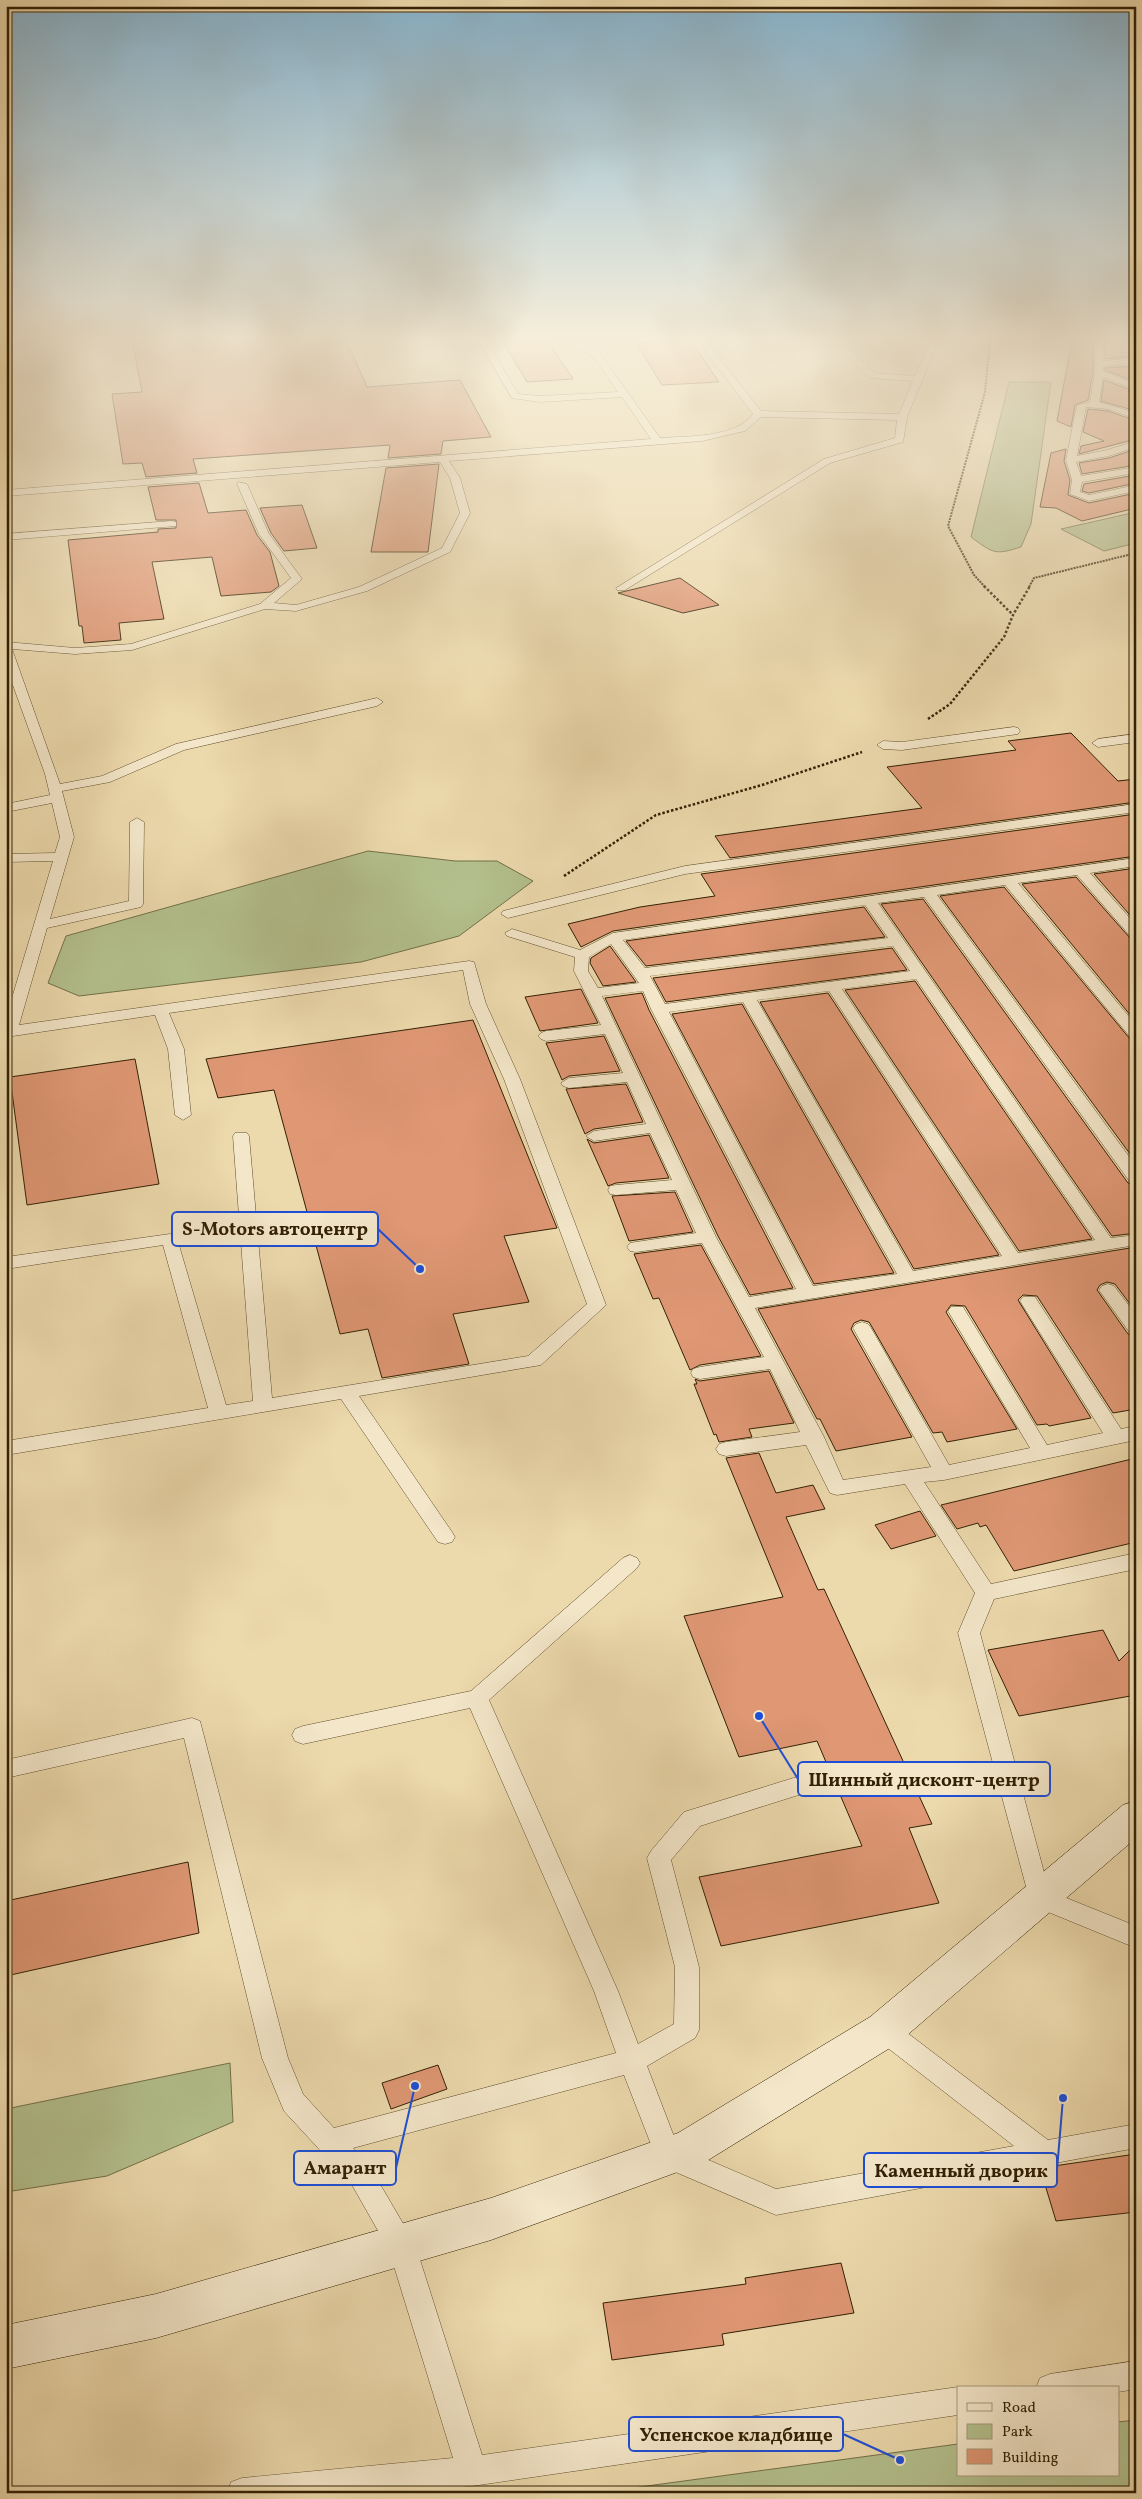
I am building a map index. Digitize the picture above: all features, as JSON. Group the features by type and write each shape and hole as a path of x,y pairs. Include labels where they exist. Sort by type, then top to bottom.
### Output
{"main road":[{"path":"6,2347 156,2316 491,2219 690,2148 884,2030 1136,1816"}],"lane":[{"path":"6,493 459,457"},
{"path":"621,588 827,462 845,457"},
{"path":"1072,457 1077,480 1075,494 1089,498 1136,488"},
{"path":"1071,460 1089,457"},
{"path":"6,645 75,650 132,647 264,606 296,608 362,589 446,550 465,513 455,478 442,458"},
{"path":"1077,480 1136,470"},
{"path":"242,484 264,534 297,579 264,606"},
{"path":"6,537 172,524"},
{"path":"6,649 45,757 67,837 8,1031 469,965 478,1004 512,1079 597,1305 534,1361 6,1448"},
{"path":"6,808 105,779 180,746 377,702"},
{"path":"882,745 902,746 1014,732"},
{"path":"1098,743 1136,738"},
{"path":"508,914 685,870 1136,808"},
{"path":"41,925 136,904 137,822"},
{"path":"6,858 61,857"},
{"path":"512,933 582,955 613,936 1136,862"},
{"path":"1080,870 1136,934"},
{"path":"1007,880 1136,1036"},
{"path":"927,891 1136,1178"},
{"path":"868,899 918,974 1106,1243"},
{"path":"613,936 644,980 806,1292"},
{"path":"593,992 644,980 897,941"},
{"path":"582,955 581,971 593,992 681,1184 707,1237 776,1362 837,1488 910,1476 944,1473 1136,1433"},
{"path":"659,1009 918,974"},
{"path":"833,986 1012,1258"},
{"path":"748,997 908,1278"},
{"path":"160,1008 176,1049 183,1115"},
{"path":"546,1036 610,1029"},
{"path":"569,1084 632,1077"},
{"path":"594,1136 655,1128"},
{"path":"241,1136 263,1405"},
{"path":"616,1190 681,1184"},
{"path":"636,1247 707,1237"},
{"path":"6,1263 170,1239 219,1413"},
{"path":"743,1304 806,1292 908,1278 1012,1258 1136,1240"},
{"path":"1108,1290 1136,1329"},
{"path":"1029,1301 1115,1436"},
{"path":"957,1310 1042,1452"},
{"path":"862,1328 944,1473"},
{"path":"700,1372 776,1362"},
{"path":"346,1392 445,1537"},
{"path":"726,1449 814,1438"},
{"path":"910,1476 986,1593"},
{"path":"986,1593 1136,1561"},
{"path":"303,1735 477,1698 630,1564"},
{"path":"986,1593 969,1633 1039,1898 1136,1937"},
{"path":"477,1698 606,1991 668,2156 776,2202 1042,2151 1136,2136"},
{"path":"6,1768 192,1726 274,2058 293,2102 360,2176 401,2244 472,2471"},
{"path":"329,2142 632,2062 686,2030 687,1967 659,1858 692,1819 800,1785"},
{"path":"884,2030 1042,2151"},
{"path":"1063,2386 1136,2375"},
{"path":"242,2493 472,2471 957,2401"}],"path":[{"path":"967,457 948,526 974,575 1013,615"},
{"path":"557,881 656,815 762,785 882,745 906,735 950,704 1004,636 1013,615 1034,578 1136,553"}],"green space":[{"path":"991,457 1040,457 1031,524 1021,547 1000,552 990,550 971,537"},
{"path":"1136,512 1136,543 1104,551 1061,529"},
{"path":"368,851 455,861 497,861 533,881 459,936 361,962 79,996 48,983 66,936"},
{"path":"230,2063 233,2122 107,2176 6,2192 6,2109"},
{"path":"1136,2420 1136,2493 595,2493 957,2444 957,2476 1120,2476 1120,2422"}],"building":[{"path":"122,457 226,457 193,459 197,473 146,477 142,463 123,464"},
{"path":"1050,457 1065,457 1064,461 1070,480 1068,495 1089,503 1136,493 1136,508 1082,521 1056,508 1040,507"},
{"path":"1136,457 1136,465 1082,474 1079,463 1109,458"},
{"path":"439,464 428,552 371,552 386,468"},
{"path":"1136,475 1136,483 1089,493 1082,491 1084,484"},
{"path":"199,483 208,513 246,510 257,535 270,552 279,586 271,592 221,596 212,557 152,562 164,619 119,623 121,640 84,643 82,626 79,626 68,540 158,532 158,529 176,528 176,520 156,520 148,487"},
{"path":"302,505 317,548 284,551 271,533 260,508"},
{"path":"680,578 719,605 683,613 618,593"},
{"path":"1071,733 1118,781 1136,779 1136,802 730,858 715,836 922,808 887,767 1016,750 1008,741"},
{"path":"1136,814 1136,856 613,931 581,947 568,924 640,907 715,896 701,874"},
{"path":"1136,868 1136,922 1094,874"},
{"path":"1076,877 1130,938 1136,940 1136,1022 1022,884"},
{"path":"1004,887 1130,1039 1136,1042 1136,1162 940,896"},
{"path":"923,899 1128,1183 1136,1185 1136,1233 1112,1236 881,904"},
{"path":"864,907 885,937 646,966 626,941"},
{"path":"610,946 636,982 603,986 590,963 591,958"},
{"path":"892,948 907,970 666,1002 653,978"},
{"path":"915,981 1092,1239 1019,1251 845,990"},
{"path":"581,989 598,1023 540,1031 525,997"},
{"path":"642,993 649,1010 793,1288 750,1295 718,1236 605,998"},
{"path":"828,993 999,1255 914,1269 760,1002"},
{"path":"742,1004 894,1273 814,1284 672,1014"},
{"path":"473,1020 557,1228 504,1236 529,1302 453,1314 469,1364 382,1378 368,1329 340,1334 274,1090 218,1098 206,1059"},
{"path":"604,1036 620,1071 569,1076 562,1080 546,1043"},
{"path":"135,1059 159,1184 27,1205 10,1077"},
{"path":"626,1084 643,1122 594,1129 585,1134 566,1089"},
{"path":"649,1135 669,1178 616,1183 608,1186 587,1139 594,1143"},
{"path":"675,1192 693,1232 629,1241 612,1196"},
{"path":"701,1245 761,1356 700,1365 690,1370 659,1298 653,1299 634,1254"},
{"path":"1136,1247 1136,1312 1115,1284 1107,1282 1100,1285 1097,1290 1128,1334 1136,1337 1136,1409 1113,1413 1037,1296 1023,1295 1018,1300 1091,1418 1049,1426 1047,1424 1037,1425 965,1306 951,1305 946,1312 1017,1429 947,1442 942,1432 933,1433 869,1322 861,1320 854,1323 851,1329 912,1437 836,1451 758,1309"},
{"path":"769,1371 794,1423 749,1429 752,1437 719,1442 716,1434 714,1435 694,1384 697,1384 695,1379 700,1381"},
{"path":"759,1453 776,1493 813,1485 825,1509 786,1517 818,1590 824,1589 932,1824 909,1828 939,1903 721,1946 699,1877 862,1846 817,1741 739,1757 684,1616 783,1597 726,1458"},
{"path":"1136,1458 1136,1542 1014,1571 986,1525 980,1527 978,1523 957,1529 941,1505"},
{"path":"920,1511 936,1536 891,1549 875,1525"},
{"path":"1103,1630 1119,1661 1136,1644 1136,1695 1019,1716 988,1650"},
{"path":"188,1862 199,1933 6,1976 6,1901"},
{"path":"438,2065 447,2089 391,2109 382,2083"},
{"path":"1136,2154 1136,2212 1056,2221 1040,2168"},
{"path":"841,2263 854,2313 722,2334 724,2345 612,2360 603,2303 746,2284 745,2278"}],"place":[{"name":"S-Motors автоцентр","path":"420,1269"},
{"name":"Шинный дисконт-центр","path":"759,1716"},
{"name":"Амарант","path":"415,2086"},
{"name":"Каменный дворик","path":"1063,2098"},
{"name":"Успенское кладбище","path":"900,2460"}]}
